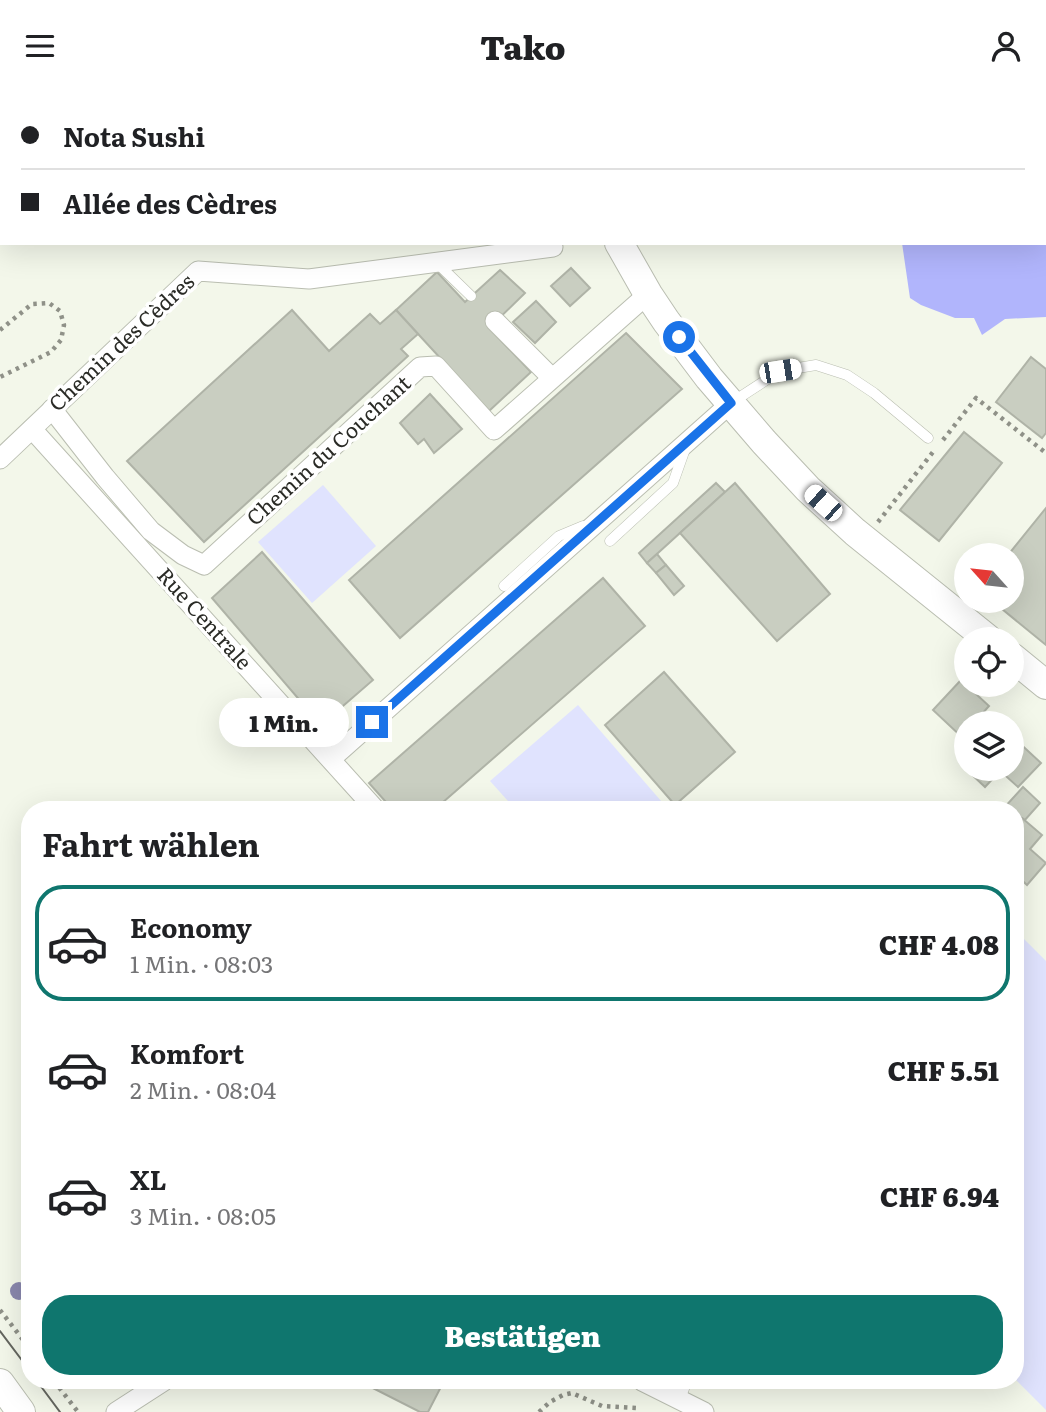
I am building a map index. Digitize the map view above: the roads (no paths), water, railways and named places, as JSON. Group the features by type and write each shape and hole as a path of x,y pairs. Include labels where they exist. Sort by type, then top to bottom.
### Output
{"street":[{"path":"621,246 648,295 709,378 764,442 808,489 864,539 973,627"},
{"name":"Chemin des Cèdres","path":"0,459 198,271 309,279 553,247"},
{"name":"Chemin du Couchant","path":"52,409 151,531 183,555 204,565 421,367 436,366 494,430 648,295"},
{"path":"495,321 552,378"},
{"path":"331,759 731,403"},
{"name":"Rue Centrale","path":"32,429 368,801"},
{"path":"1024,667 1046,685"},
{"path":"0,1383 21,1412"},
{"path":"117,1412 152,1389"},
{"path":"684,1390 704,1412"}],"lane":[{"path":"437,263 471,296"},
{"path":"731,403 780,371 816,365 847,375 874,393 928,438"},
{"path":"610,541 673,483 687,442"},
{"path":"504,586 559,536 600,520"}],"tram line":[{"path":"0,1331 21,1359"},
{"path":"43,1389 60,1412"}]}
